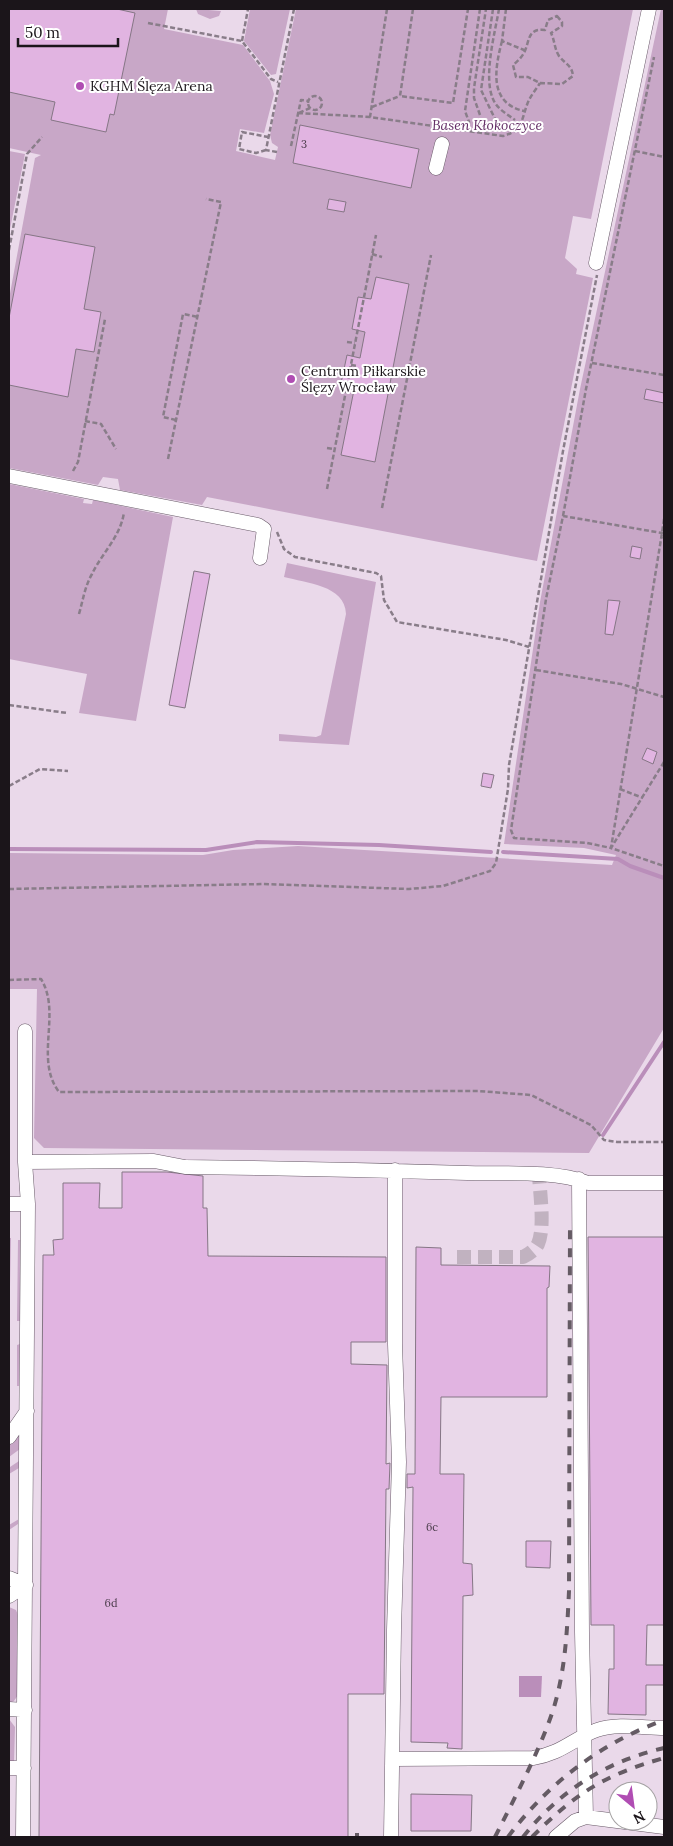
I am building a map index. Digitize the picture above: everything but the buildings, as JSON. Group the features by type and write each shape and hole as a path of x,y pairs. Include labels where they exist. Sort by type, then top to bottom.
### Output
{"lane":[{"path":"596,263 649,9"},
{"path":"436,168 442,144"},
{"path":"9,476 258,525 264,529 260,558"},
{"path":"24,1837 28,1204 25,1162 25,1031"},
{"path":"25,1162 154,1161 185,1167 395,1170 540,1176 579,1179 588,1183 664,1183"},
{"path":"391,1837 399,1462 395,1344 395,1170"},
{"path":"579,1179 582,1632 586,1818"},
{"path":"9,1204 28,1204"},
{"path":"9,1437 27,1411"},
{"path":"9,1578 26,1585"},
{"path":"9,1596 26,1585"},
{"path":"9,1710 25,1710"},
{"path":"392,1759 533,1758 552,1754 606,1727 664,1728"},
{"path":"9,1768 24,1768"},
{"path":"556,1837 575,1820 586,1818 664,1827"}],"path":[{"path":"242,41 248,9"},
{"path":"266,150 294,9"},
{"path":"370,117 387,9"},
{"path":"400,96 413,9"},
{"path":"372,107 400,96 453,103 468,9"},
{"path":"468,132 469,122 465,111 467,90 480,9"},
{"path":"480,114 474,91 486,9"},
{"path":"493,9 481,90 496,121"},
{"path":"499,9 489,70 493,99 501,110 516,120"},
{"path":"506,9 495,76 503,99 513,109 525,112"},
{"path":"546,30 548,20 557,16 562,22 562,26 551,33"},
{"path":"148,23 242,41 271,78 278,82"},
{"path":"535,30 546,30 551,33 557,52 570,65 573,76 562,84 540,83 528,77 516,77 513,65 525,50 532,33 535,30"},
{"path":"502,41 525,50"},
{"path":"490,64 497,65"},
{"path":"483,69 489,70"},
{"path":"476,76 482,77"},
{"path":"652,76 592,363 564,516 546,599 511,830 514,838 588,843 610,848 664,866"},
{"path":"298,113 370,117 503,136 513,133 521,124 529,99 540,83"},
{"path":"467,90 474,91"},
{"path":"298,113 311,108 318,109 322,102 318,96 312,97 309,101"},
{"path":"291,146 301,100 309,101"},
{"path":"309,101 311,108"},
{"path":"268,137 242,132 239,149 256,153 266,150 277,152"},
{"path":"9,250 27,154 42,137"},
{"path":"635,151 664,157"},
{"path":"168,459 221,202 206,199"},
{"path":"327,489 333,449 376,235"},
{"path":"372,254 382,257"},
{"path":"382,508 431,255"},
{"path":"9,889 263,884 409,889 443,886 490,871 496,863 508,789 509,765 563,451 598,280 596,263"},
{"path":"176,420 162,417 184,314 198,316"},
{"path":"74,471 78,462 105,319"},
{"path":"347,342 355,343"},
{"path":"592,363 664,375"},
{"path":"351,365 358,366"},
{"path":"85,421 101,424 116,450"},
{"path":"326,448 333,449"},
{"path":"79,614 90,578 122,527 126,498"},
{"path":"564,516 662,534"},
{"path":"610,848 664,520"},
{"path":"264,529 279,533 284,549 295,557 376,573 381,576 384,600 397,622 506,640 529,647"},
{"path":"662,534 664,538"},
{"path":"536,670 636,688 664,697"},
{"path":"9,705 66,713"},
{"path":"610,848 664,762"},
{"path":"9,786 40,769 68,771"},
{"path":"620,789 643,798"},
{"path":"9,980 41,979 49,995 48,1052 50,1080 59,1092 478,1092 531,1095 591,1125 604,1140 625,1143 664,1142"}],"green space":[{"name":"Basen Kłokoczyce","path":"9,9 168,9 164,29 243,45 270,81 274,94 264,133 240,129 236,151 275,160 278,147 272,143 270,135 296,9 633,9 591,219 573,216 565,258 577,269 576,274 593,278 537,561 207,497 202,505 120,490 118,479 103,477 98,485 9,468 9,299 35,158 41,155 9,148"},
{"path":"196,9 221,11 219,16 210,19 198,14"},
{"path":"250,9 290,9 276,74 271,75 244,41"},
{"path":"661,9 664,9 664,1028 589,1153 44,1148 34,1138 37,989 9,989 9,853 203,855 233,850 298,846 612,865 616,855 584,848 504,844 540,602 580,389"},
{"path":"9,151 25,154 9,234"},
{"path":"9,484 84,499 83,503 92,504 93,500 173,517 136,721 79,713 87,674 9,659"},
{"path":"287,563 376,582 349,745 279,741 279,734 316,737 321,735 346,614 344,604 332,591 284,577"},
{"path":"9,1238 11,1238 9,1335"},
{"path":"18,1240 21,1240 20,1321 17,1321"},
{"path":"20,1344 20,1386 17,1386 17,1345"},
{"path":"18,1429 20,1429 20,1449 9,1457 9,1444"},
{"path":"9,1457 10,1467 19,1461 19,1468 9,1474"},
{"path":"19,1519 18,1524 9,1530 9,1525"},
{"path":"9,1607 16,1610 18,1615 18,1695 14,1701 9,1703"},
{"path":"9,1719 15,1727 14,1762 9,1761"}],"shaded area":[{"path":"519,1676 542,1676 541,1697 519,1697"}],"waterway":[{"path":"9,849 206,850 257,842 379,845 491,852"},
{"path":"503,852 618,859 630,866 664,878"},
{"path":"603,1135 664,1042"}],"tunnel":[{"path":"457,1257 523,1257 534,1250 538,1244 541,1229 542,1211 539,1175"}],"railway":[{"path":"495,1837 531,1764 550,1719 559,1688 564,1656 569,1591 570,1223"},
{"path":"508,1837 540,1799 577,1767 619,1740 664,1720"},
{"path":"523,1837 552,1806 586,1780 623,1761 664,1748"},
{"path":"532,1837 563,1808 592,1787 624,1771 664,1758"}],"place":[{"name":"KGHM Ślęza Arena","path":"80,86"},
{"name":"Centrum Piłkarskie Ślęzy Wrocław","path":"291,379"}]}
